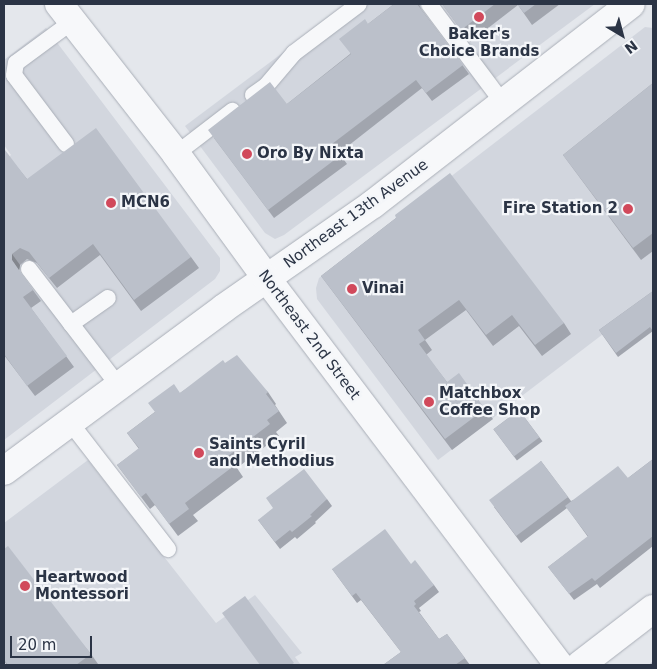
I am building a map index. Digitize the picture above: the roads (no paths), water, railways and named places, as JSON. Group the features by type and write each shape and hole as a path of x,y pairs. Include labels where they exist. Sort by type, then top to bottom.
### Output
{"street":[{"name":"Northeast 13th Avenue","path":"4,471 118,385 373,204 631,4"},
{"name":"Northeast 2nd Street","path":"66,13 176,154 267,279 560,665"},
{"path":"580,665 653,609"}],"lane":[{"path":"176,154 266,86 294,54 359,4"},
{"path":"429,4 503,103"},
{"path":"66,13 16,64 14,75 66,144"},
{"path":"29,269 118,385"},
{"path":"71,324 108,298"},
{"path":"69,421 168,549"}],"place":[{"name":"Baker's Choice Brands","path":"479,17"},
{"name":"Oro By Nixta","path":"247,154"},
{"name":"MCN6","path":"111,203"},
{"name":"Fire Station 2","path":"628,209"},
{"name":"Vinai","path":"352,289"},
{"name":"Matchbox Coffee Shop","path":"429,402"},
{"name":"Saints Cyril and Methodius","path":"199,453"},
{"name":"Heartwood Montessori","path":"25,586"}]}
